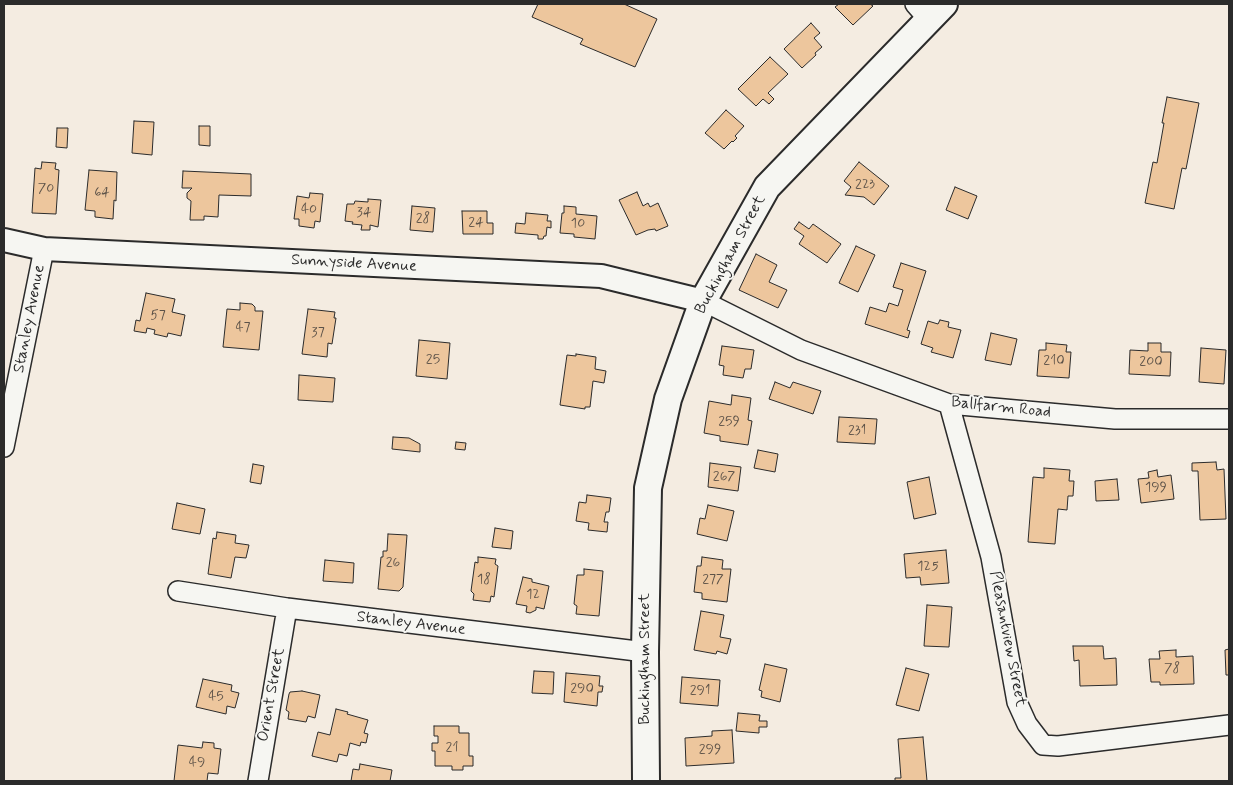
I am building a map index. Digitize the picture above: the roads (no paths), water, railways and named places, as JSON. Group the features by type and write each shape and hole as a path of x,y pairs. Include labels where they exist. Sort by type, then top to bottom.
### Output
{"main road":[{"name":"Buckingham Street","path":"646,781 645,652 648,488 668,399 703,302 768,187 929,9"}],"street":[{"name":"Sunnyside Avenue","path":"4,240 44,249 602,276 703,302"},
{"name":"Stanley Avenue","path":"4,447 44,249"},
{"name":"Ballfarm Road","path":"703,302 802,350 949,404 1115,419 1229,419"},
{"name":"Pleasantview Street","path":"949,404 991,557 1017,702 1027,724 1043,745 1058,746 1229,725"},
{"name":"Stanley Avenue","path":"178,591 287,608 645,652"},
{"name":"Orient Street","path":"258,781 287,608"}]}
